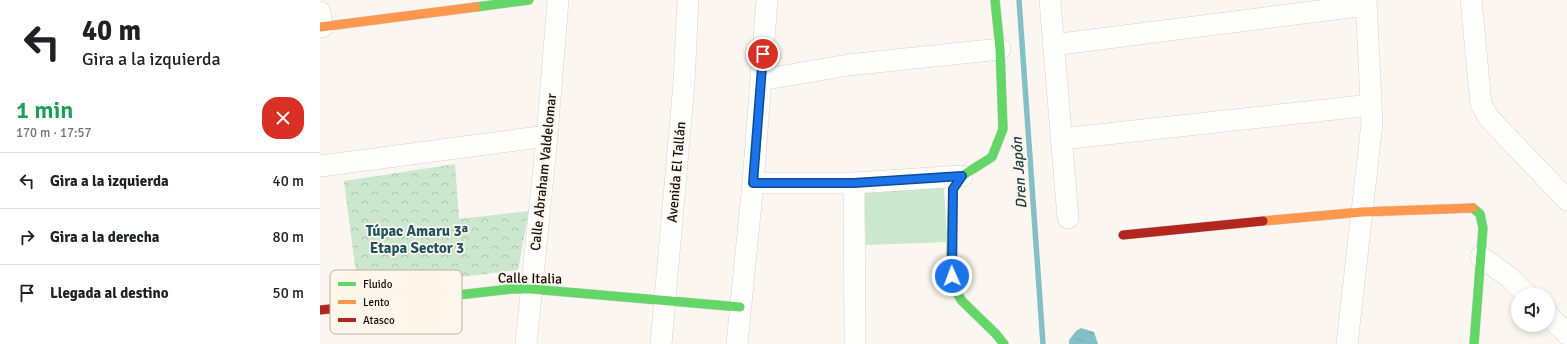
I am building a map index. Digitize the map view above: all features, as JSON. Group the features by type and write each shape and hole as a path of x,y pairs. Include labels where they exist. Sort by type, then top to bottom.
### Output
{"street":[{"path":"321,22 453,5 529,0"},
{"name":"Calle Abraham Valdelomar","path":"526,344 547,136 558,0"},
{"name":"Avenida El Tallán","path":"661,344 684,83 688,0"},
{"path":"737,344 753,183 767,0"},
{"path":"995,0 1000,49 1003,129 992,157 962,176 953,189 951,256 952,276 955,290 962,300 1004,344"},
{"path":"1050,0 1068,218"},
{"path":"1471,0 1481,104 1488,117 1567,200"},
{"path":"1053,45 1366,2 1372,123 1346,344"},
{"path":"761,80 848,65 1000,49"},
{"path":"1061,139 1371,105"},
{"path":"320,166 547,136"},
{"path":"753,183 854,183 962,176"},
{"path":"854,183 855,344"},
{"path":"1123,235 1362,212 1475,208 1480,214 1483,228 1474,344"},
{"path":"1481,257 1509,277 1520,288"},
{"name":"Calle Italia","path":"462,294 511,289 531,289 740,307"},
{"name":"Calle Italia","path":"320,310 330,309"},
{"path":"1555,323 1567,334"}],"green space":[{"path":"455,164 459,219 529,211 518,270 462,277 462,270 356,270 344,181"},
{"path":"944,187 947,242 866,245 864,190"}],"water":[{"path":"1081,328 1094,332 1098,344 1069,344 1069,340 1076,331"}],"waterway":[{"name":"Dren Japón","path":"1019,0 1043,344"}],"traffic: fast":[{"path":"476,7 529,0"},
{"path":"995,0 1000,49 1003,129 992,157 962,176 953,189 951,256 952,276 955,290 962,301 996,334 1004,344"},
{"path":"1473,208 1480,214 1483,228 1474,344"},
{"path":"462,295 511,289 531,289 740,307"}],"traffic: slow":[{"path":"320,27 476,7"},
{"path":"1263,221 1362,212 1473,208"}],"traffic: jam":[{"path":"1123,235 1263,221"},
{"path":"320,310 330,309"}],"district":[{"name":"Túpac Amaru 3ª Etapa Sector 3","path":"417,240"}],"route":[{"path":"763,54 753,183 854,183 962,176 953,189 951,256 952,276"}]}
